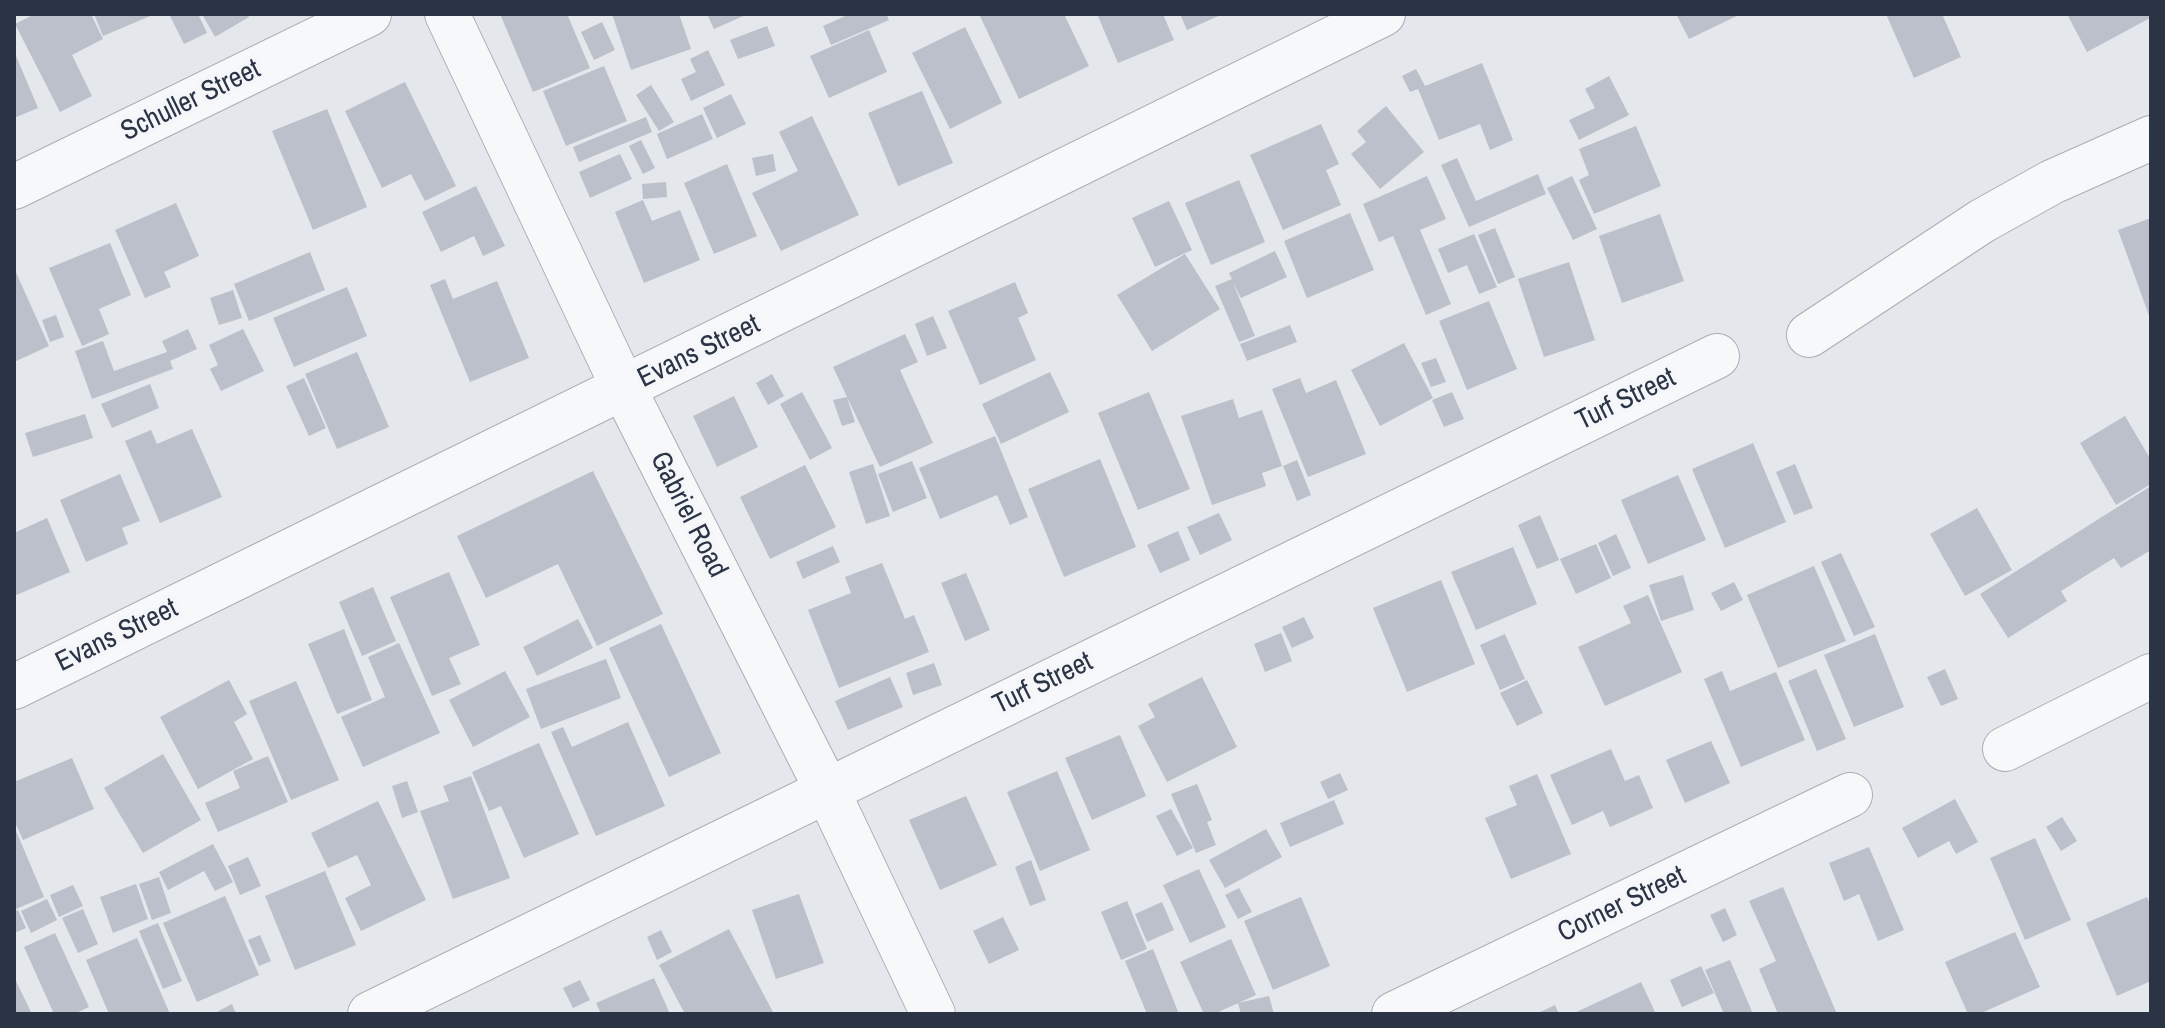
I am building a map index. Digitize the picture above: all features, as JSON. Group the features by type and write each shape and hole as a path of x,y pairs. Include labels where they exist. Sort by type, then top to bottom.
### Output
{"street":[{"name":"Schuller Street","path":"14,187 369,14"},
{"name":"Gabriel Road","path":"447,14 624,389 827,790 933,1014"},
{"name":"Evans Street","path":"14,687 1383,14"},
{"path":"1809,335 1982,221 2052,182 2151,138"},
{"name":"Turf Street","path":"370,1014 1717,356"},
{"path":"2005,749 2151,676"},
{"name":"Corner Street","path":"1394,1014 1850,795"}],"building":[{"path":"35,14 91,14 103,39 72,55 92,96 60,112 15,24"},
{"path":"94,14 155,14 103,36"},
{"path":"169,14 198,14 207,33 184,44"},
{"path":"202,14 247,14 249,17 215,37"},
{"path":"500,14 567,14 590,68 533,92"},
{"path":"612,14 679,14 691,49 631,70"},
{"path":"707,14 748,14 714,29"},
{"path":"850,14 886,14 889,20 831,45 823,26"},
{"path":"979,14 1064,14 1089,66 1019,99"},
{"path":"1097,14 1163,14 1174,40 1118,63"},
{"path":"1180,14 1223,14 1187,30"},
{"path":"1676,14 1741,14 1689,39"},
{"path":"1886,14 1942,14 1961,57 1914,78"},
{"path":"2067,14 2148,14 2150,18 2087,52"},
{"path":"602,22 615,50 594,60 581,32"},
{"path":"767,26 775,46 738,59 730,40"},
{"path":"965,27 1002,103 950,129 912,53"},
{"path":"869,30 887,72 829,98 810,56"},
{"path":"708,50 725,85 691,101 681,79 696,72 690,59"},
{"path":"14,51 38,108 14,118"},
{"path":"1482,63 1513,140 1490,150 1480,124 1439,140 1418,89 1410,92 1402,76 1416,69 1425,86"},
{"path":"604,66 627,121 566,146 543,91"},
{"path":"1609,76 1629,115 1579,140 1569,120 1595,108 1585,89"},
{"path":"405,82 456,186 425,201 411,174 382,188 345,111"},
{"path":"651,85 674,122 659,131 636,95"},
{"path":"922,91 953,163 898,186 868,113"},
{"path":"731,94 746,124 717,138 703,108"},
{"path":"1386,106 1424,152 1380,189 1351,154 1366,142 1357,131"},
{"path":"327,109 367,207 313,230 272,131"},
{"path":"702,114 713,139 667,159 657,134"},
{"path":"812,116 859,215 781,251 752,193 798,171 779,132"},
{"path":"646,117 652,132 579,162 573,147"},
{"path":"1321,124 1339,164 1326,170 1341,205 1283,230 1250,155"},
{"path":"1636,126 1661,186 1594,214 1579,180 1589,175 1579,149"},
{"path":"641,140 655,168 643,174 629,146"},
{"path":"620,154 632,179 590,198 579,172"},
{"path":"773,154 776,171 756,176 752,158"},
{"path":"1457,158 1476,201 1538,174 1546,194 1469,227 1441,165"},
{"path":"727,164 757,236 714,254 684,183"},
{"path":"1427,176 1446,219 1420,230 1451,304 1426,315 1393,236 1379,242 1363,204"},
{"path":"1572,176 1597,229 1573,240 1547,188"},
{"path":"1239,180 1265,242 1211,265 1185,203"},
{"path":"666,182 667,197 643,199 642,184"},
{"path":"476,186 505,246 483,256 474,236 441,252 422,212"},
{"path":"643,200 652,221 680,210 700,260 644,283 615,212"},
{"path":"1169,201 1192,250 1155,267 1132,218"},
{"path":"176,203 199,256 164,272 171,287 145,298 115,230"},
{"path":"1350,213 1374,270 1307,298 1284,241"},
{"path":"1660,214 1684,281 1622,303 1599,236"},
{"path":"2151,218 2151,321 2118,230"},
{"path":"1495,228 1515,277 1498,284 1478,235"},
{"path":"1474,234 1497,287 1479,294 1467,265 1448,273 1438,249"},
{"path":"110,243 131,295 99,309 109,334 82,346 49,268"},
{"path":"1275,251 1287,277 1241,298 1233,283 1255,336 1239,342 1215,286 1232,279 1229,273"},
{"path":"310,252 325,290 249,321 234,284"},
{"path":"1185,254 1220,309 1152,351 1117,295"},
{"path":"1569,262 1595,340 1544,357 1518,279"},
{"path":"14,268 49,346 14,362"},
{"path":"445,279 453,299 497,281 529,358 470,382 430,285"},
{"path":"1015,282 1028,313 1018,318 1036,360 980,385 948,311"},
{"path":"347,287 367,336 294,367 273,318"},
{"path":"233,290 242,318 219,325 210,298"},
{"path":"1489,301 1517,369 1467,390 1439,321"},
{"path":"56,315 64,337 50,342 42,320"},
{"path":"933,316 947,348 927,356 915,324"},
{"path":"1290,325 1297,342 1247,361 1240,344"},
{"path":"188,329 197,349 170,361 173,369 92,399 75,351 103,341 114,371 167,352 162,341"},
{"path":"243,329 264,371 221,391 210,369 218,365 209,345"},
{"path":"905,334 918,362 900,370 933,443 880,467 833,367"},
{"path":"1404,343 1433,398 1380,426 1351,370"},
{"path":"357,352 389,427 337,449 305,374"},
{"path":"1436,358 1446,382 1431,387 1421,363"},
{"path":"1050,372 1069,412 1001,444 982,404"},
{"path":"772,374 784,396 768,405 756,383"},
{"path":"304,378 326,428 309,436 286,386"},
{"path":"1300,378 1306,393 1336,380 1366,454 1308,477 1272,389"},
{"path":"150,384 159,408 112,428 101,404"},
{"path":"802,392 832,448 810,460 780,404"},
{"path":"1149,392 1190,489 1138,510 1098,413"},
{"path":"1452,392 1464,419 1444,427 1432,400"},
{"path":"734,396 758,447 717,467 693,416"},
{"path":"847,397 855,422 842,426 833,400"},
{"path":"1233,399 1239,418 1262,410 1282,466 1262,473 1266,486 1212,505 1181,416"},
{"path":"85,414 93,438 33,457 25,433"},
{"path":"2125,416 2151,460 2151,484 2116,505 2080,443"},
{"path":"192,429 222,497 160,523 125,441 151,430 157,444"},
{"path":"995,436 1028,517 1010,525 997,495 940,519 919,468"},
{"path":"1753,443 1786,522 1725,548 1692,469"},
{"path":"1100,459 1136,547 1064,577 1028,489"},
{"path":"1297,460 1311,495 1297,501 1283,466"},
{"path":"912,461 927,498 893,512 878,474"},
{"path":"873,464 890,516 866,524 849,472"},
{"path":"1795,464 1813,508 1794,515 1776,472"},
{"path":"805,465 836,527 770,559 740,497"},
{"path":"593,471 663,614 597,646 558,564 486,598 457,536"},
{"path":"120,474 140,521 122,528 128,544 86,562 60,500"},
{"path":"1678,475 1706,540 1648,564 1621,500"},
{"path":"2151,486 2151,550 2121,568 2114,558 2061,591 2067,601 2008,638 1980,594"},
{"path":"1977,508 2012,570 1965,596 1930,534"},
{"path":"1219,513 1232,540 1200,555 1187,527"},
{"path":"1540,515 1559,560 1537,569 1518,525"},
{"path":"47,518 70,572 14,596 14,533"},
{"path":"1178,531 1190,560 1160,573 1147,545"},
{"path":"1616,534 1631,568 1613,576 1598,543"},
{"path":"1596,544 1611,578 1576,594 1560,559"},
{"path":"833,546 840,562 803,579 796,562"},
{"path":"1513,547 1537,604 1476,630 1451,572"},
{"path":"1841,553 1875,627 1854,636 1821,562"},
{"path":"882,563 905,619 914,615 929,652 839,688 808,610 851,593 845,577"},
{"path":"1814,566 1846,641 1778,668 1747,595"},
{"path":"449,572 480,645 449,658 461,684 432,696 390,597"},
{"path":"966,573 990,630 965,641 941,583"},
{"path":"1683,575 1694,610 1661,621 1649,585"},
{"path":"1441,580 1475,664 1407,692 1373,608"},
{"path":"1734,582 1743,600 1721,611 1711,593"},
{"path":"373,587 396,641 362,656 339,602"},
{"path":"1648,595 1682,672 1605,706 1578,647 1631,623 1623,606"},
{"path":"1304,617 1314,638 1292,648 1282,627"},
{"path":"578,619 593,648 537,676 523,647"},
{"path":"661,624 721,753 669,777 609,648"},
{"path":"344,629 372,700 337,714 308,644"},
{"path":"1281,633 1292,661 1265,672 1254,644"},
{"path":"1505,634 1525,679 1500,690 1480,645"},
{"path":"1875,634 1904,707 1854,727 1824,655"},
{"path":"399,643 440,733 363,767 341,717 385,697 368,657"},
{"path":"606,659 621,698 541,729 526,689"},
{"path":"934,663 942,685 913,695 906,673"},
{"path":"1816,669 1846,739 1817,751 1788,681"},
{"path":"1945,669 1958,699 1941,706 1927,677"},
{"path":"505,671 530,717 473,747 449,700"},
{"path":"1722,671 1730,691 1776,672 1805,740 1741,767 1704,679"},
{"path":"890,677 903,707 848,730 835,701"},
{"path":"1202,677 1237,747 1167,782 1138,726 1155,717 1148,704"},
{"path":"229,680 247,714 234,722 253,759 198,789 160,717"},
{"path":"1527,680 1543,713 1517,726 1500,693"},
{"path":"296,681 339,780 291,800 249,701"},
{"path":"628,722 665,806 596,836 551,732 563,727 572,747"},
{"path":"1120,735 1146,796 1092,820 1065,758"},
{"path":"1711,741 1730,783 1685,803 1666,760"},
{"path":"539,743 579,834 524,858 501,806 489,811 472,772"},
{"path":"1611,749 1625,781 1639,775 1653,808 1610,827 1603,811 1572,825 1550,775"},
{"path":"163,754 201,820 143,853 104,788"},
{"path":"268,756 288,802 218,832 205,803 240,788 233,771"},
{"path":"72,758 94,809 23,840 14,820 14,782"},
{"path":"1057,771 1090,850 1040,871 1007,792"},
{"path":"1340,773 1348,790 1328,799 1320,782"},
{"path":"1537,774 1571,854 1511,879 1485,818 1517,805 1509,786"},
{"path":"471,776 510,878 453,899 420,811 449,801 443,786"},
{"path":"407,781 418,812 402,818 392,786"},
{"path":"1197,784 1212,820 1207,822 1216,845 1196,853 1171,794"},
{"path":"966,796 997,865 940,890 909,820"},
{"path":"1955,799 1978,842 1956,854 1949,841 1918,858 1902,828"},
{"path":"1334,800 1344,824 1290,847 1280,823"},
{"path":"378,801 426,900 361,931 345,898 371,885 357,855 328,868 311,833"},
{"path":"1171,809 1193,848 1177,856 1156,816"},
{"path":"2062,817 2077,841 2061,851 2046,827"},
{"path":"14,826 44,897 16,909 14,904"},
{"path":"1266,829 1282,857 1225,888 1209,860"},
{"path":"2035,838 2071,920 2025,940 1990,858"},
{"path":"213,844 233,882 215,891 204,871 168,890 159,872"},
{"path":"1869,847 1904,930 1878,941 1859,894 1844,901 1829,863"},
{"path":"248,857 261,886 240,895 228,866"},
{"path":"1031,860 1046,900 1030,906 1015,867"},
{"path":"1199,869 1226,927 1190,943 1163,885"},
{"path":"325,871 356,945 295,970 265,896"},
{"path":"159,877 171,913 152,920 139,884"},
{"path":"136,884 148,919 113,933 100,897"},
{"path":"73,885 83,906 59,917 50,895"},
{"path":"1783,887 1837,1014 1778,1014 1759,969 1776,961 1749,901"},
{"path":"1239,888 1252,912 1238,919 1225,895"},
{"path":"799,894 824,963 776,979 752,910"},
{"path":"225,896 259,975 197,1002 163,923"},
{"path":"1301,897 1330,966 1273,990 1244,921"},
{"path":"2147,897 2151,906 2151,981 2117,996 2086,923"},
{"path":"47,899 57,920 31,933 21,911"},
{"path":"1127,901 1147,949 1121,960 1101,912"},
{"path":"1162,902 1174,930 1147,942 1135,914"},
{"path":"1725,908 1737,935 1723,942 1710,915"},
{"path":"83,909 98,944 78,953 62,918"},
{"path":"18,910 26,928 14,933 14,912"},
{"path":"1003,917 1019,950 989,964 973,931"},
{"path":"158,923 182,981 163,989 139,931"},
{"path":"729,929 774,1014 685,1014 659,965"},
{"path":"661,930 672,952 657,960 647,937"},
{"path":"2015,932 2040,987 1979,1014 1968,1014 1945,962"},
{"path":"55,933 89,1007 74,1014 54,1014 24,947"},
{"path":"260,935 271,961 259,966 248,940"},
{"path":"137,938 170,1014 109,1014 86,960"},
{"path":"1231,939 1256,995 1214,1014 1204,1014 1180,962"},
{"path":"1153,949 1179,1014 1147,1014 1125,961"},
{"path":"1730,960 1753,1014 1724,1014 1705,970"},
{"path":"1701,966 1714,993 1682,1007 1670,980"},
{"path":"14,977 32,1014 14,1014"},
{"path":"654,978 670,1014 601,1014 596,1003"},
{"path":"580,980 590,1000 573,1008 563,988"},
{"path":"1641,982 1656,1014 1572,1014"},
{"path":"1269,996 1274,1014 1241,1014 1238,1003"},
{"path":"232,1004 236,1014 213,1014"},
{"path":"1555,1005 1559,1014 1536,1014"}]}
